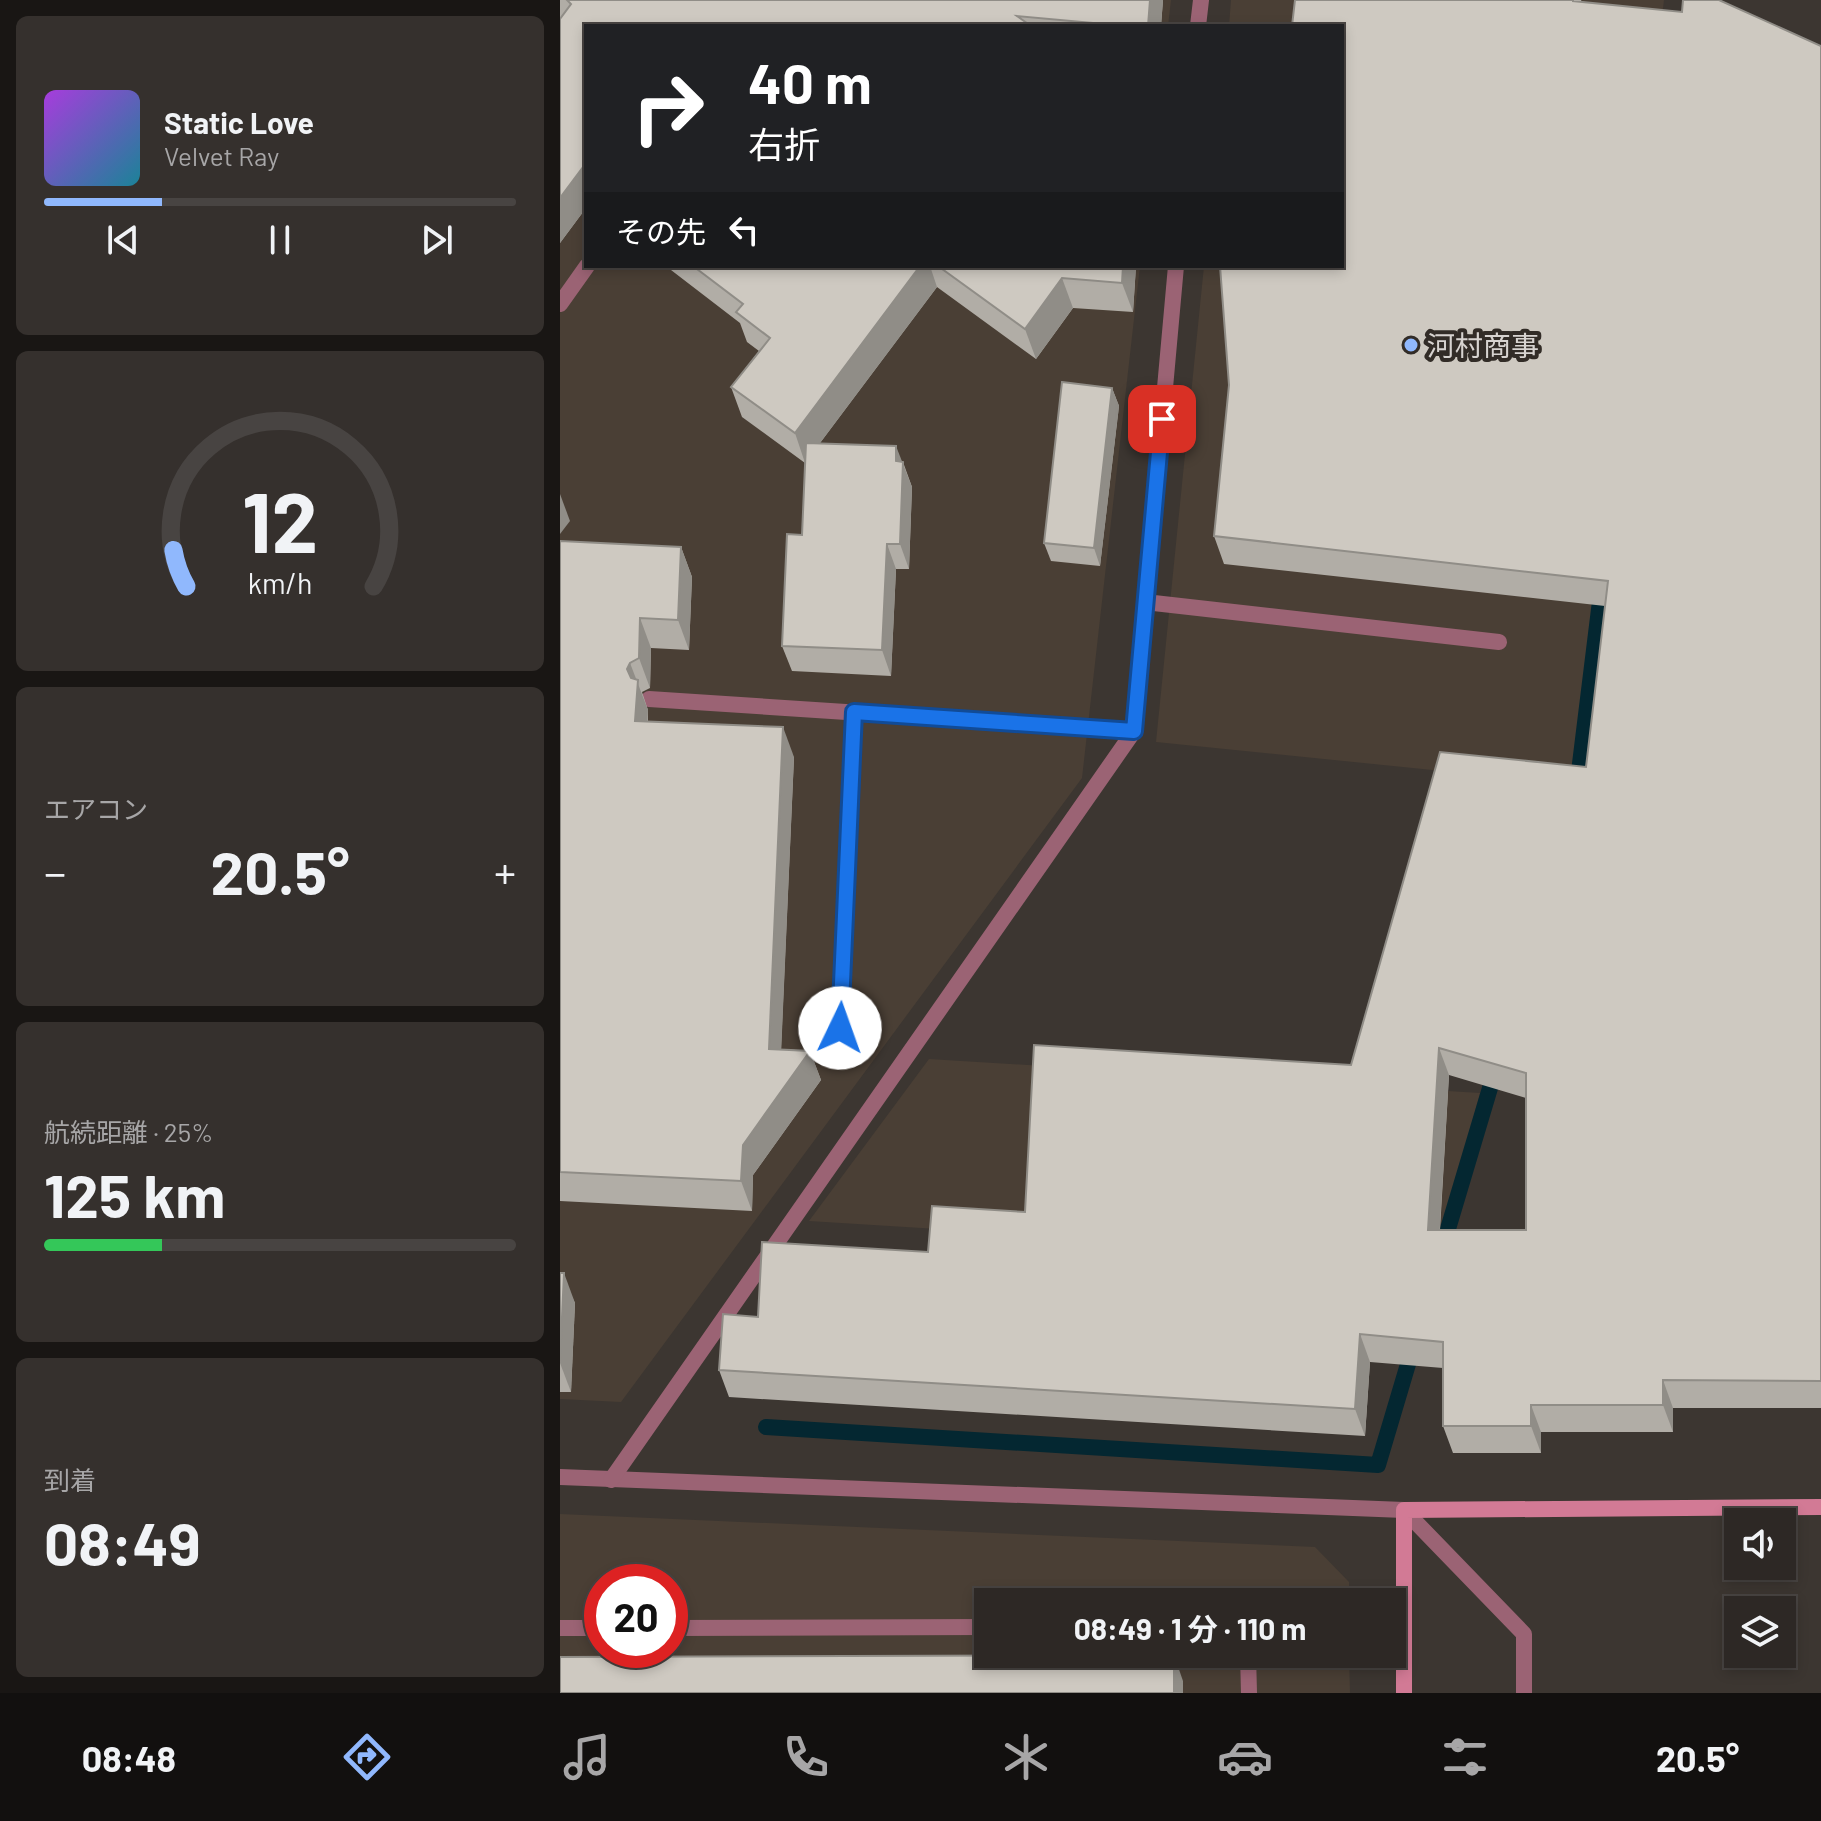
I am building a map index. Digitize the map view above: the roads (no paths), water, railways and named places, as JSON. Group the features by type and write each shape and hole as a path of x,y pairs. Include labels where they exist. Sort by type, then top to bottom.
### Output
{"street":[{"path":"1198,24 1201,0"},
{"path":"560,304 586,268"},
{"path":"611,1480 1134,731 1176,268"},
{"path":"1145,602 1499,642"},
{"path":"649,699 1134,731"},
{"path":"840,1028 854,712"},
{"path":"560,1477 1404,1510 1821,1507"},
{"path":"1404,1510 1404,1693"},
{"path":"1404,1510 1524,1634 1524,1693"},
{"path":"688,1628 974,1627"},
{"path":"560,1628 584,1628"},
{"path":"1248,1668 1249,1693"}],"waterway":[{"path":"1577,788 1602,585"},
{"path":"1442,1249 1496,1068"},
{"path":"766,1427 1378,1465 1414,1344"}],"place":[{"name":"河村商事","path":"1411,345"}]}
